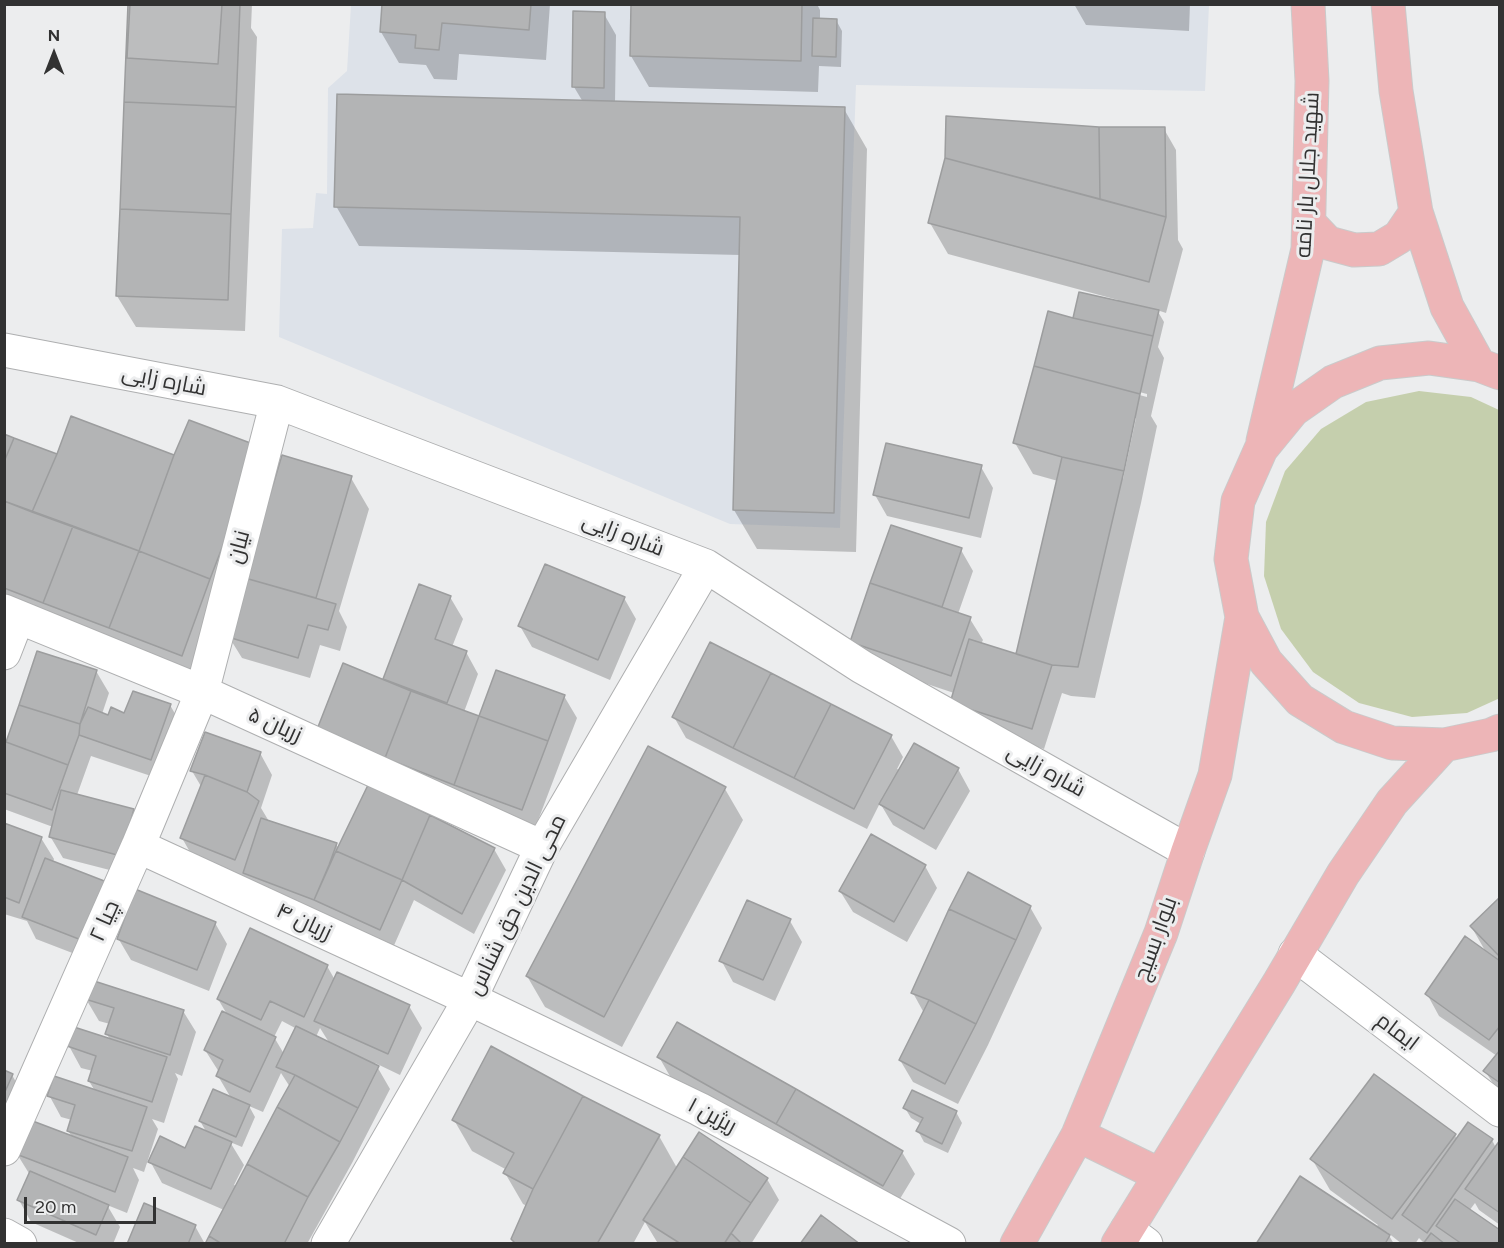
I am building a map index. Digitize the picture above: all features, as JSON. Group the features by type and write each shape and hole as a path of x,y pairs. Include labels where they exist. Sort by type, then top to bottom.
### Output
{"main road":[{"name":"شهید جلال بار نامه","path":"1262,448 1308,249 1312,81 1308,4"},
{"path":"1388,4 1396,91 1416,212 1447,307 1489,369"},
{"path":"1309,223 1328,243 1354,250 1379,249 1399,237 1416,212"},
{"path":"1489,369 1429,358 1380,363 1334,382 1293,410 1262,448 1238,501 1232,559 1242,616 1266,662 1300,700 1344,727 1392,743 1444,745 1491,735 1500,730"},
{"name":"بلوار بسیج","path":"1017,1244 1078,1135 1161,933 1215,775 1242,616"},
{"path":"1130,1239 1160,1175 1343,874 1392,802 1444,745"},
{"path":"1078,1135 1160,1175"}],"street":[{"name":"شاره زایی","path":"4,350 277,402 705,566 862,667 1188,850"},
{"name":"نیان","path":"202,692 277,402"},
{"name":"محی الدین حق شناس","path":"328,1244 470,999 542,847 705,566"},
{"name":"زریان ۵","path":"11,614 202,692 542,847"},
{"path":"4,653 11,614"},
{"name":"چیا ۲","path":"4,1149 138,846 202,692"},
{"name":"زریان ۴","path":"138,846 470,999"},
{"name":"ایمام","path":"1295,954 1500,1110"},
{"name":"ریژین ۱","path":"470,999 699,1109 949,1244"},
{"path":"4,1235 20,1244"}],"shaded area":[{"path":"351,5 1209,5 1205,91 856,85 840,528 730,524 279,337 282,229 313,228 316,193 327,194 328,88 347,71"}],"green space":[{"path":"1419,391 1471,397 1499,410 1500,698 1467,713 1412,717 1359,703 1313,672 1281,629 1264,576 1266,522 1285,471 1321,429 1366,402"}],"building":[{"path":"128,4 240,5 236,107 124,102"},
{"path":"130,4 222,4 218,64 127,58"},
{"path":"382,4 531,4 529,30 442,23 439,50 415,48 416,35 380,32"},
{"path":"631,4 802,4 801,61 630,56"},
{"path":"573,11 605,12 604,88 572,87"},
{"path":"813,18 837,19 836,57 812,56"},
{"path":"337,94 845,107 834,513 733,510 740,217 334,207"},
{"path":"124,102 236,107 231,214 120,209"},
{"path":"946,116 1099,127 1100,199 945,158"},
{"path":"1099,127 1165,127 1166,217 1100,199"},
{"path":"945,158 1166,217 1149,282 928,223"},
{"path":"120,209 231,214 228,300 116,296"},
{"path":"1079,292 1159,310 1153,336 1073,318"},
{"path":"1048,311 1153,336 1140,394 1034,366"},
{"path":"1034,366 1140,394 1124,471 1013,443"},
{"path":"71,416 174,455 139,551 32,512"},
{"path":"189,420 261,447 210,579 139,551"},
{"path":"4,434 14,438 4,462"},
{"path":"14,438 57,454 32,512 4,501 4,462"},
{"path":"886,443 982,465 969,518 873,495"},
{"path":"282,455 352,476 316,598 245,578"},
{"path":"1062,457 1124,471 1078,667 1052,665 1016,654"},
{"path":"4,501 73,526 43,603 4,588"},
{"path":"891,525 962,548 942,607 870,583"},
{"path":"73,526 139,551 109,628 43,603"},
{"path":"139,551 210,579 182,656 109,628"},
{"path":"545,564 625,597 598,660 518,626"},
{"path":"245,578 336,604 328,630 308,625 298,658 228,637"},
{"path":"870,583 971,617 951,676 850,642"},
{"path":"419,584 451,596 435,639 467,651 447,703 383,679"},
{"path":"969,639 1052,665 1032,729 950,703"},
{"path":"710,642 771,673 733,748 672,717"},
{"path":"37,651 97,670 80,724 19,705"},
{"path":"343,663 411,691 385,758 316,732"},
{"path":"496,670 565,695 548,741 479,716"},
{"path":"771,673 831,704 794,778 733,748"},
{"path":"133,691 171,704 151,760 79,735 80,724 88,707 108,715 111,707 124,713"},
{"path":"411,691 479,716 454,785 385,758"},
{"path":"831,704 892,735 854,809 794,778"},
{"path":"19,705 80,724 79,735 68,765 6,742"},
{"path":"479,716 548,741 522,810 454,785"},
{"path":"205,732 261,752 247,792 190,771"},
{"path":"6,742 68,765 52,810 4,793 4,745"},
{"path":"914,743 959,768 924,829 879,804"},
{"path":"648,746 726,787 604,1017 526,976"},
{"path":"205,775 247,792 259,801 235,860 180,838"},
{"path":"368,785 430,815 402,880 336,851"},
{"path":"61,790 134,809 121,856 49,837"},
{"path":"430,815 495,848 462,914 402,880"},
{"path":"261,818 337,843 314,900 243,873"},
{"path":"4,823 42,837 19,903 4,897"},
{"path":"871,834 926,865 894,922 839,891"},
{"path":"336,851 402,880 380,930 314,900"},
{"path":"45,858 112,884 89,943 22,917"},
{"path":"968,872 1031,906 1016,940 949,909"},
{"path":"135,889 216,922 197,970 117,939"},
{"path":"1500,897 1500,957 1470,926"},
{"path":"747,900 791,919 763,980 719,961"},
{"path":"949,909 1016,940 976,1024 911,993"},
{"path":"250,928 328,965 304,1017 270,1001 261,1020 217,999"},
{"path":"1465,936 1500,961 1500,1026 1489,1040 1425,994"},
{"path":"337,972 410,1005 388,1054 314,1021"},
{"path":"91,980 184,1010 170,1055 105,1034 114,1008 85,999"},
{"path":"929,1000 976,1024 945,1084 899,1060"},
{"path":"222,1011 276,1037 250,1092 216,1076 223,1060 204,1050"},
{"path":"677,1022 796,1089 776,1124 657,1057"},
{"path":"296,1026 379,1066 358,1108 276,1067"},
{"path":"74,1027 167,1057 152,1102 88,1081 96,1056 67,1046"},
{"path":"491,1046 583,1096 533,1189 503,1173 514,1153 452,1120"},
{"path":"1500,1050 1500,1083 1483,1071"},
{"path":"4,1070 13,1074 4,1094"},
{"path":"1374,1074 1456,1134 1392,1219 1310,1159"},
{"path":"295,1075 358,1108 340,1142 277,1107"},
{"path":"54,1076 147,1107 132,1151 67,1131 75,1105 47,1096"},
{"path":"213,1089 250,1105 236,1137 199,1121"},
{"path":"796,1089 903,1151 883,1186 776,1124"},
{"path":"912,1090 957,1111 942,1144 916,1131 923,1118 903,1108"},
{"path":"583,1096 660,1135 597,1244 516,1244 511,1239 533,1189"},
{"path":"277,1107 340,1142 308,1197 247,1164"},
{"path":"30,1120 128,1157 115,1192 16,1154"},
{"path":"1468,1122 1493,1139 1427,1233 1402,1215"},
{"path":"195,1126 232,1142 211,1189 148,1162 160,1136 185,1148"},
{"path":"699,1132 768,1178 751,1203 683,1157"},
{"path":"1500,1140 1500,1213 1465,1189"},
{"path":"683,1157 751,1203 724,1244 681,1244 643,1220"},
{"path":"247,1164 308,1197 284,1244 222,1244 209,1236"},
{"path":"30,1171 109,1205 96,1235 17,1200"},
{"path":"1300,1176 1390,1235 1385,1244 1256,1244"},
{"path":"1455,1199 1500,1230 1500,1244 1462,1244 1436,1226"},
{"path":"144,1203 196,1225 188,1244 127,1244"},
{"path":"821,1215 860,1244 800,1244"},
{"path":"731,1233 742,1244 724,1244"},
{"path":"1431,1233 1445,1244 1423,1244"},
{"path":"209,1236 222,1244 205,1244"}]}
